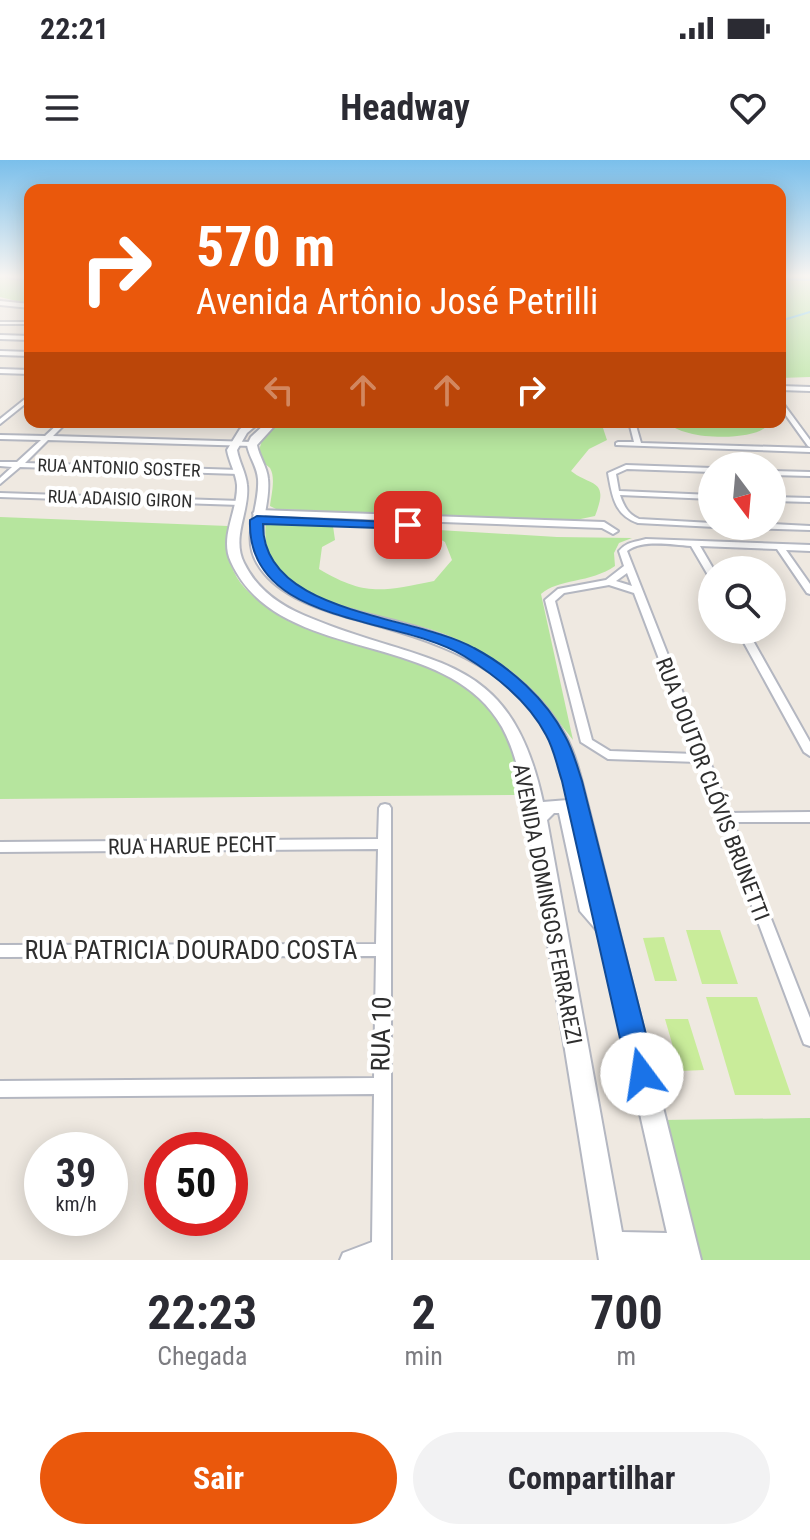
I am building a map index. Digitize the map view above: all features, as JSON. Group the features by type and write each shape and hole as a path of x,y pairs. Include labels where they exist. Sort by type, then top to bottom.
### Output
{"main road":[{"path":"234,443 249,428"},
{"path":"252,444 265,428"},
{"name":"AVENIDA DOMINGOS FERRAREZI","path":"234,443 233,459 242,484 233,544 238,564 248,581 287,613 346,636 414,655 467,680 483,693 509,725 536,819 612,1253"},
{"name":"AVENIDA DOMINGOS FERRAREZI","path":"252,444 253,457 263,478 256,542 261,559 274,576 326,607 444,640 483,660 518,687 557,736 573,806 590,911 606,929 686,1254"},
{"path":"237,512 258,515"},
{"path":"536,819 549,807 573,806"},
{"path":"612,1253 686,1254"}],"street":[{"path":"0,337 24,338"},
{"path":"0,353 24,354"},
{"path":"2,373 24,372"},
{"path":"786,388 810,389"},
{"path":"0,422 24,402"},
{"path":"786,412 810,448"},
{"path":"0,482 57,428"},
{"path":"634,428 638,445"},
{"path":"0,437 252,444"},
{"path":"618,444 810,448"},
{"name":"RUA ANTONIO SOSTER","path":"0,464 239,472"},
{"path":"698,470 616,469 612,473 622,513 626,517 638,521 698,524"},
{"path":"786,473 810,474"},
{"path":"616,493 698,496"},
{"name":"RUA ADAISIO GIRON","path":"0,495 237,512"},
{"path":"786,499 810,500"},
{"path":"258,515 608,528"},
{"path":"786,527 810,528"},
{"path":"700,758 608,755 587,742 550,600 565,590 609,582 629,567 623,551 633,543 810,548"},
{"path":"694,544 701,556"},
{"path":"780,547 810,591"},
{"name":"RUA DOUTOR CLÓVIS BRUNETTI","path":"629,567 810,1039"},
{"path":"609,582 638,591"},
{"path":"750,644 810,752"},
{"name":"RUA 10","path":"381,1254 380,1086 385,808"},
{"path":"724,818 810,817"},
{"name":"RUA HARUE PECHT","path":"0,847 384,844"},
{"name":"RUA PATRICIA DOURADO COSTA","path":"0,951 382,950"},
{"path":"0,1089 380,1086"},
{"path":"350,1260 381,1254"}],"green space":[{"path":"786,327 810,327 810,377 786,378"},
{"path":"273,428 603,428 607,440 589,449 571,471 596,485 600,495 595,516 571,521 276,509 270,506 272,472 260,454 261,443"},
{"path":"675,428 764,428 733,437"},
{"path":"0,517 228,526 228,551 237,578 257,599 285,617 318,630 418,661 443,672 467,686 488,704 507,736 520,795 0,799"},
{"path":"266,523 333,526 335,540 322,547 319,569 350,584 375,589 434,581 452,560 445,542 421,529 632,538 619,543 614,553 615,566 541,594 573,740 528,687 507,668 482,652 436,631 326,601 300,588 280,572 268,550"},
{"path":"686,930 720,930 738,984 702,984"},
{"path":"664,937 677,981 655,981 643,938"},
{"path":"706,997 757,997 791,1095 735,1095"},
{"path":"665,1019 688,1019 704,1070 680,1071"},
{"path":"810,1118 810,1260 699,1260 662,1120"}],"route":[{"path":"408,525 257,520 255,529 261,559 267,569 300,594 326,607 404,627 467,651 502,673 543,715 557,736 567,760 642,1074"}]}
